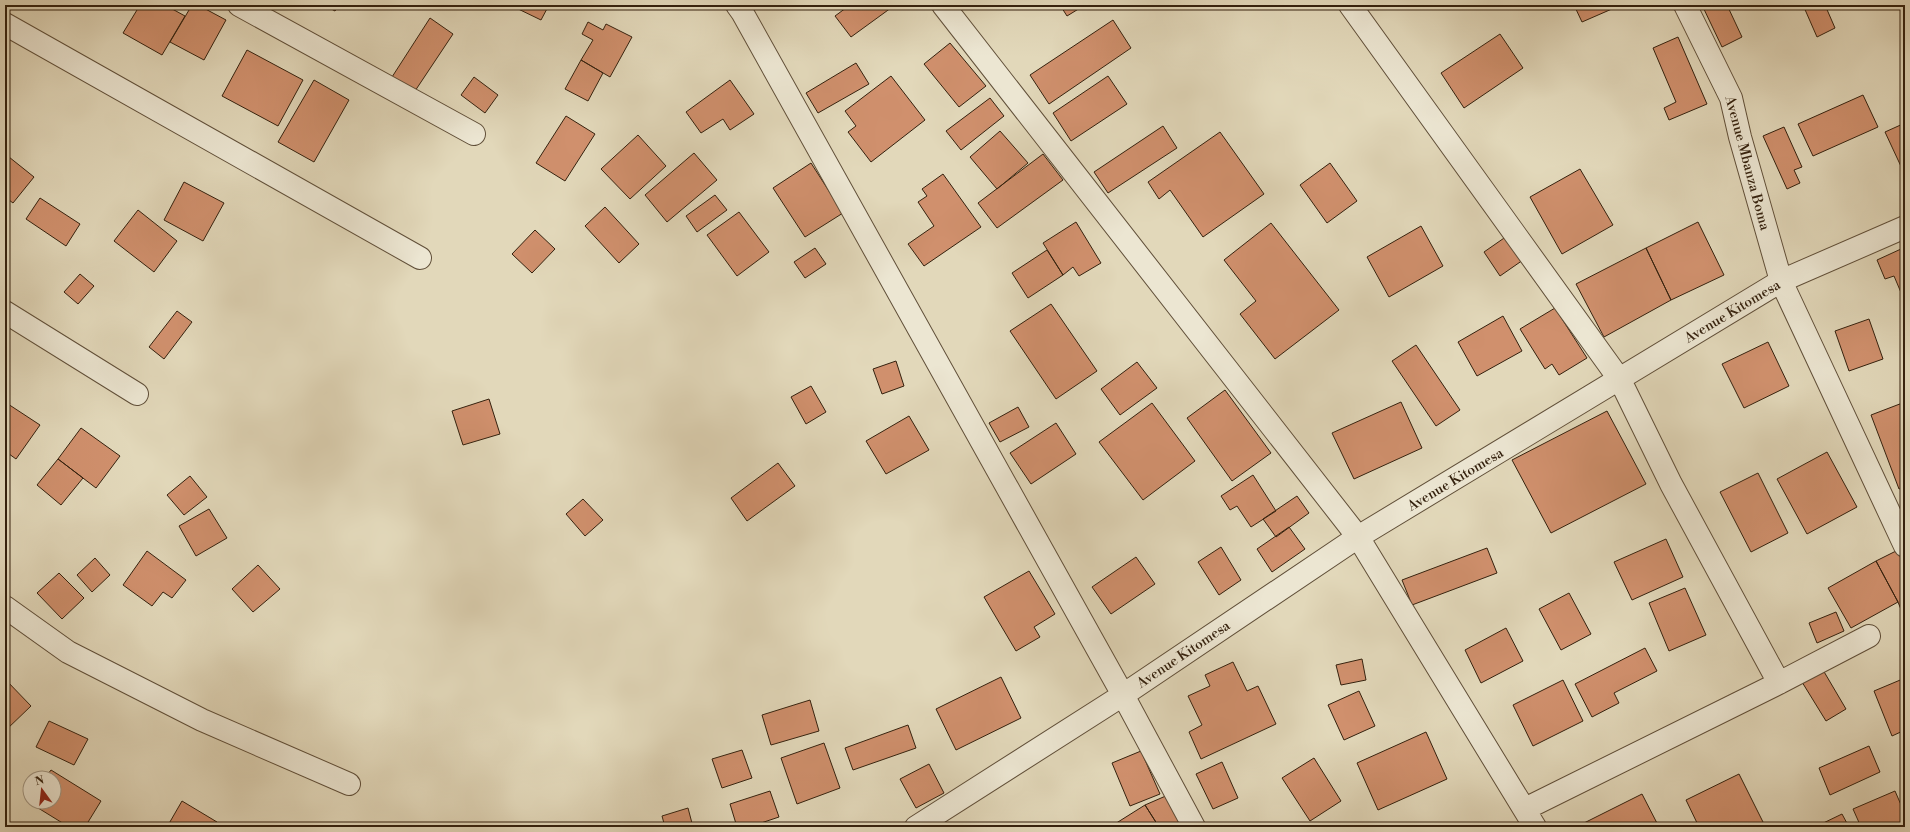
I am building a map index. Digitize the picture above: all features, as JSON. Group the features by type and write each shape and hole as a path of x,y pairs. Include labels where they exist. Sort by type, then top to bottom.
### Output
{"street":[{"path":"239,5 474,134"},
{"path":"737,5 1123,695 1194,827"},
{"path":"943,5 1358,537 1530,818 1869,636"},
{"path":"1350,5 1620,380 1671,484 1779,684"},
{"name":"Avenue Mbanza Boma","path":"1685,5 1731,98 1740,137 1781,281 1905,546"},
{"path":"5,24 420,258"},
{"name":"Avenue Kitomesa","path":"916,827 1123,695 1358,537 1620,380 1781,281 1905,227"},
{"path":"5,312 137,394"},
{"path":"5,607 68,652 202,720 349,784"}],"building":[{"path":"140,5 165,5 185,16 162,55 123,33"},
{"path":"192,5 198,5 226,20 204,60 170,42"},
{"path":"324,5 339,5 335,11"},
{"path":"510,5 549,5 541,20"},
{"path":"850,5 895,5 851,37 835,16"},
{"path":"1060,5 1085,5 1067,16"},
{"path":"1574,5 1621,5 1582,22"},
{"path":"1702,5 1727,5 1742,37 1722,47"},
{"path":"1803,5 1825,5 1835,28 1817,37"},
{"path":"430,18 453,34 415,91 392,77"},
{"path":"1113,20 1131,48 1049,104 1030,75"},
{"path":"588,22 603,30 606,24 632,37 610,77 581,60 593,40 582,34"},
{"path":"1500,34 1523,68 1464,108 1441,73"},
{"path":"1678,37 1707,104 1669,120 1664,108 1676,102 1653,48"},
{"path":"950,43 986,86 959,107 924,64"},
{"path":"247,50 303,80 278,126 222,96"},
{"path":"581,60 603,73 588,101 565,89"},
{"path":"856,63 869,84 818,113 806,93"},
{"path":"891,76 925,120 871,162 848,132 856,126 845,111"},
{"path":"1108,76 1127,104 1071,141 1053,113"},
{"path":"474,77 498,95 485,113 461,95"},
{"path":"314,80 349,100 314,162 278,142"},
{"path":"730,80 754,114 730,130 723,119 701,133 686,112"},
{"path":"1863,95 1878,127 1813,156 1798,124"},
{"path":"990,98 1004,116 961,150 946,131"},
{"path":"566,116 595,134 565,181 536,163"},
{"path":"1905,123 1905,175 1885,132"},
{"path":"1163,126 1177,148 1108,193 1094,172"},
{"path":"1784,127 1802,167 1794,170 1800,183 1787,189 1763,136"},
{"path":"1000,131 1028,163 997,189 970,157"},
{"path":"1220,132 1264,194 1203,237 1170,190 1159,199 1148,182"},
{"path":"638,135 666,166 630,199 601,169"},
{"path":"694,153 717,180 667,222 645,195"},
{"path":"1043,154 1063,180 997,228 978,203"},
{"path":"9,157 34,177 13,203 5,197 5,162"},
{"path":"811,163 843,213 805,237 773,188"},
{"path":"1330,163 1357,201 1327,223 1300,185"},
{"path":"1580,169 1613,225 1562,254 1530,197"},
{"path":"943,174 981,227 924,266 908,244 934,226 918,202 927,196 922,189"},
{"path":"184,182 224,203 203,241 164,220"},
{"path":"715,195 727,210 697,232 686,216"},
{"path":"40,198 80,224 66,246 26,219"},
{"path":"605,207 639,244 619,263 585,226"},
{"path":"138,210 177,241 154,272 114,241"},
{"path":"739,212 769,252 737,276 707,235"},
{"path":"1076,222 1101,263 1079,276 1073,267 1063,275 1043,243"},
{"path":"1698,222 1724,275 1671,300 1646,248"},
{"path":"1271,223 1339,310 1275,359 1240,314 1256,301 1224,260"},
{"path":"1421,226 1443,266 1389,297 1367,257"},
{"path":"535,230 555,249 532,273 512,254"},
{"path":"1507,236 1523,260 1500,276 1484,252"},
{"path":"815,248 826,264 805,278 794,262"},
{"path":"1646,248 1671,300 1604,337 1576,284"},
{"path":"1901,249 1905,259 1905,302 1894,276 1885,279 1877,260"},
{"path":"1047,250 1063,275 1028,298 1012,273"},
{"path":"80,274 94,286 78,304 64,292"},
{"path":"1051,304 1097,371 1056,399 1010,331"},
{"path":"1555,308 1587,358 1559,375 1552,364 1545,369 1520,329"},
{"path":"177,311 192,322 164,359 149,347"},
{"path":"1503,316 1522,351 1477,376 1458,342"},
{"path":"1869,319 1883,359 1849,371 1835,331"},
{"path":"1768,342 1789,386 1744,408 1722,364"},
{"path":"1416,345 1460,410 1436,426 1392,361"},
{"path":"896,361 904,386 882,394 873,369"},
{"path":"1137,362 1157,388 1120,415 1101,389"},
{"path":"811,386 826,412 806,424 791,397"},
{"path":"1225,390 1271,453 1232,481 1187,418"},
{"path":"489,399 500,434 463,445 452,411"},
{"path":"1401,402 1422,448 1354,479 1332,433"},
{"path":"1905,402 1905,487 1899,489 1871,415"},
{"path":"1152,403 1195,461 1143,500 1099,442"},
{"path":"8,404 40,425 16,459 5,451 5,408"},
{"path":"1018,407 1029,427 1000,442 989,423"},
{"path":"1607,411 1646,484 1551,533 1512,460"},
{"path":"909,416 929,450 886,474 866,441"},
{"path":"1056,423 1076,454 1031,484 1010,453"},
{"path":"81,428 120,456 96,488 58,459"},
{"path":"1827,452 1857,507 1807,534 1777,479"},
{"path":"58,459 83,478 61,505 37,485"},
{"path":"778,463 795,486 747,521 731,498"},
{"path":"1758,473 1788,533 1751,552 1720,492"},
{"path":"1253,475 1276,511 1251,527 1237,506 1230,510 1221,496"},
{"path":"190,476 207,497 184,515 167,495"},
{"path":"1297,496 1309,513 1276,537 1263,519"},
{"path":"583,499 603,520 585,536 566,514"},
{"path":"209,509 227,538 196,556 179,526"},
{"path":"1289,527 1305,549 1272,572 1257,549"},
{"path":"1666,539 1683,577 1632,600 1614,562"},
{"path":"1221,547 1241,580 1219,595 1198,562"},
{"path":"1487,548 1497,573 1412,605 1402,580"},
{"path":"1898,550 1905,565 1904,617 1898,602 1876,561"},
{"path":"147,551 186,580 172,598 163,592 152,606 123,585"},
{"path":"1136,557 1155,584 1111,614 1092,587"},
{"path":"95,558 110,575 92,592 77,575"},
{"path":"1876,561 1898,602 1851,628 1828,588"},
{"path":"258,565 280,589 253,612 232,589"},
{"path":"1029,571 1055,614 1034,627 1040,637 1016,651 984,597"},
{"path":"59,573 84,598 62,619 37,593"},
{"path":"1685,588 1706,635 1669,651 1649,603"},
{"path":"1569,593 1591,634 1561,650 1539,609"},
{"path":"1836,612 1844,631 1817,643 1809,623"},
{"path":"1506,628 1523,661 1481,683 1465,650"},
{"path":"1645,648 1657,671 1614,693 1619,703 1592,717 1575,684"},
{"path":"1362,659 1366,680 1341,685 1336,665"},
{"path":"1233,662 1247,691 1258,686 1276,724 1201,759 1189,732 1202,725 1188,696 1210,686 1205,675"},
{"path":"1823,670 1846,709 1826,721 1802,682"},
{"path":"1001,677 1021,718 956,750 936,709"},
{"path":"1905,678 1905,730 1892,736 1874,691"},
{"path":"5,679 31,706 6,730 5,729"},
{"path":"1563,680 1583,721 1533,746 1513,705"},
{"path":"1359,691 1375,726 1344,740 1328,705"},
{"path":"810,700 819,731 771,745 762,715"},
{"path":"49,721 88,739 74,765 36,747"},
{"path":"908,725 916,748 853,770 845,748"},
{"path":"1426,732 1447,779 1378,810 1357,763"},
{"path":"824,743 840,788 797,804 781,758"},
{"path":"1869,746 1880,772 1830,795 1819,768"},
{"path":"742,750 752,778 722,788 712,759"},
{"path":"1141,751 1160,794 1130,806 1112,763"},
{"path":"1314,758 1341,801 1310,821 1282,778"},
{"path":"1222,762 1238,798 1213,809 1196,774"},
{"path":"929,764 944,793 916,808 900,779"},
{"path":"1739,774 1764,824 1757,827 1699,827 1686,800"},
{"path":"62,777 101,801 85,827 69,827 41,810 62,810"},
{"path":"770,791 779,817 749,827 737,827 730,804"},
{"path":"1895,791 1905,814 1905,827 1861,827 1853,809"},
{"path":"1642,794 1659,827 1583,827 1582,824"},
{"path":"1168,795 1183,824 1176,827 1159,827 1145,805"},
{"path":"182,801 217,822 215,827 167,827"},
{"path":"1145,805 1159,827 1110,827"},
{"path":"688,808 693,827 665,827 662,816"},
{"path":"1842,814 1849,827 1815,827"}]}
